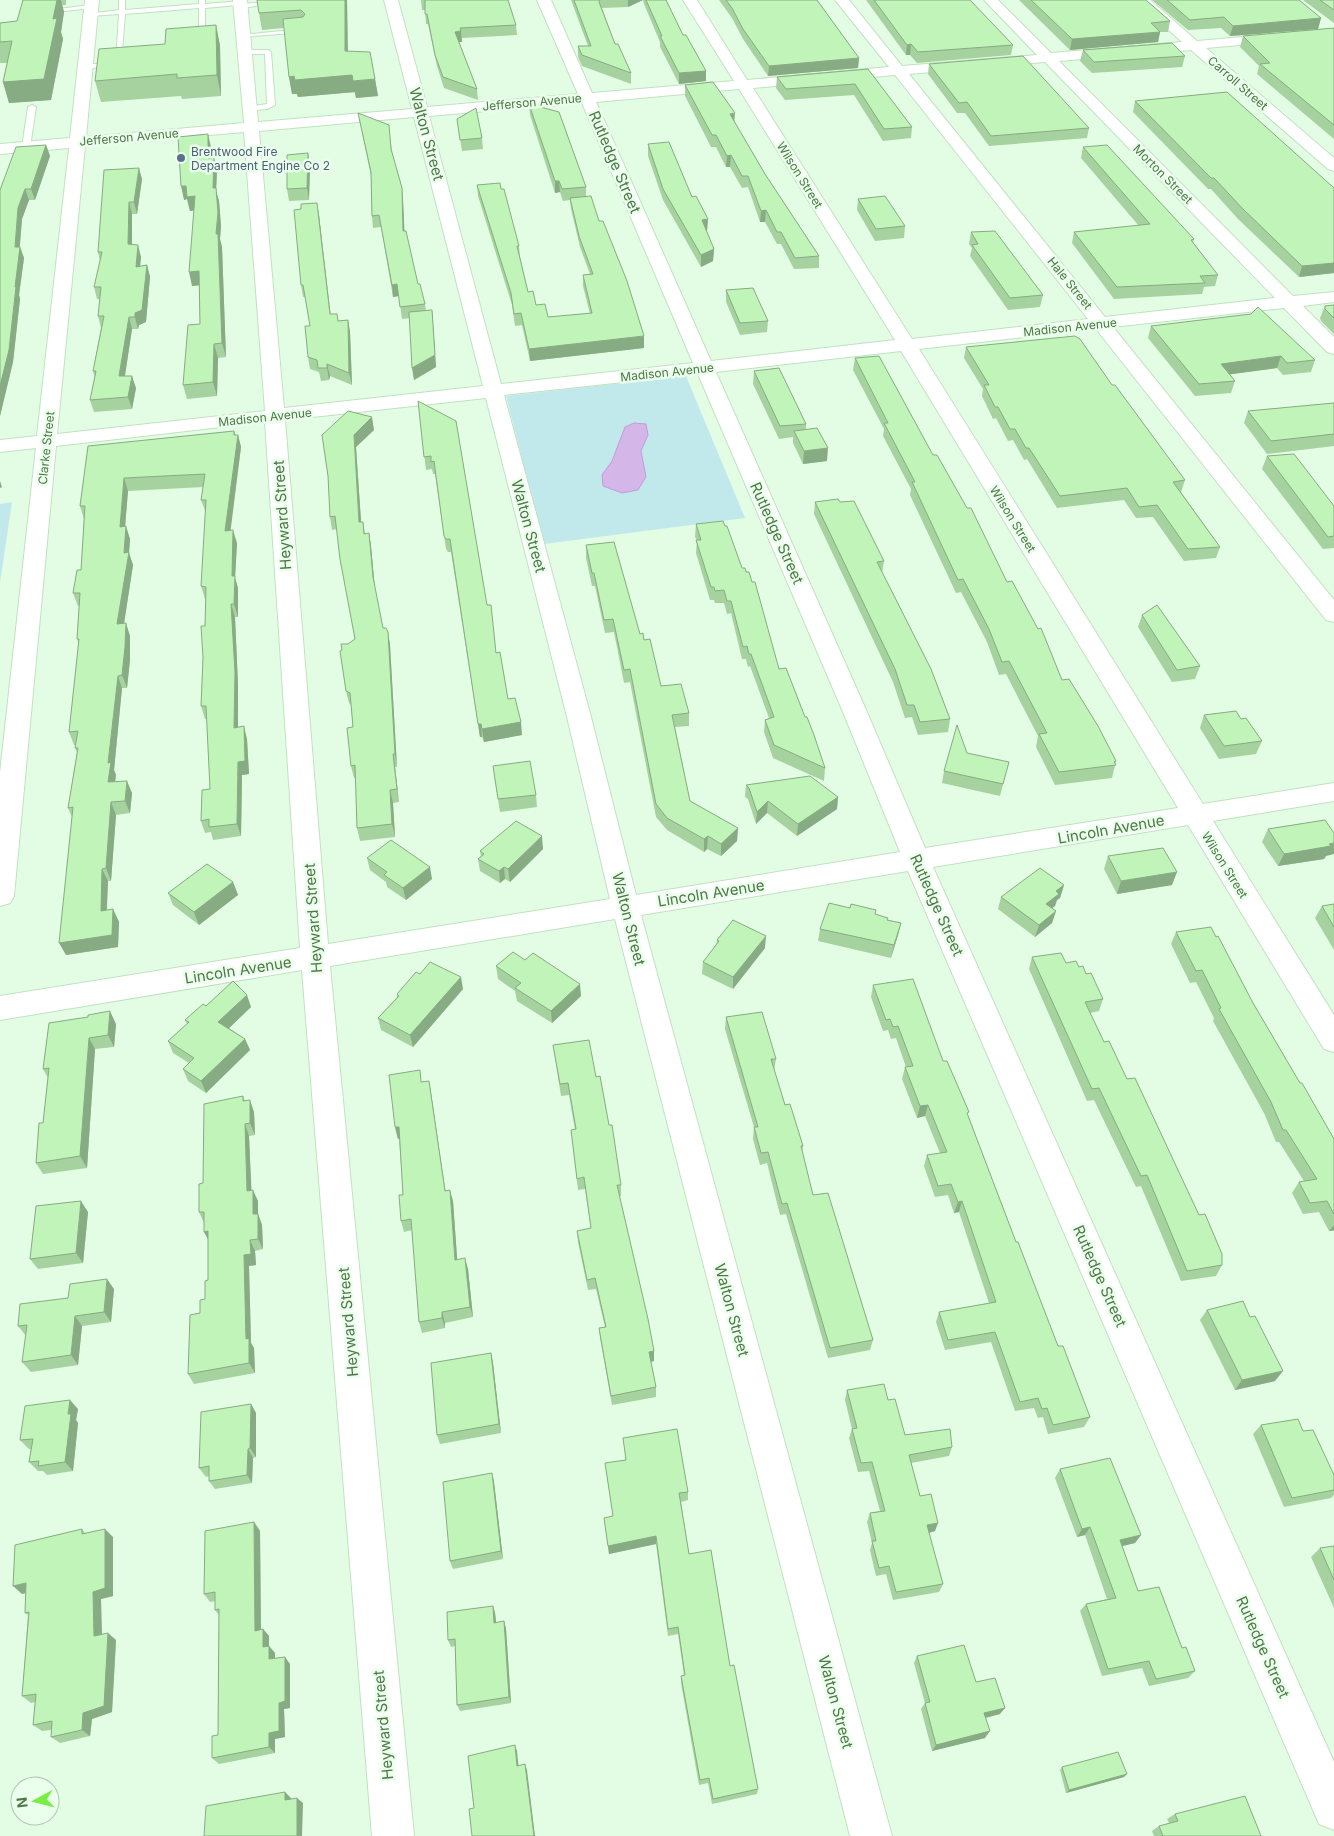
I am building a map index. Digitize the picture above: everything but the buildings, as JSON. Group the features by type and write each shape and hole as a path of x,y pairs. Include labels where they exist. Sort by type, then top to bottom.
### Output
{"street":[{"name":"Walton Street","path":"391,0 494,391 626,906 871,1836"},
{"name":"Rutledge Street","path":"544,0 917,861 1334,1809"},
{"name":"Wilson Street","path":"690,0 907,345 1334,1040"},
{"name":"Hale Street","path":"842,0 1334,615"},
{"name":"Morton Street","path":"991,0 1334,348"},
{"name":"Carroll Street","path":"1142,0 1334,166"},
{"name":"Heyward Street","path":"240,3 263,256 315,958 393,1836"},
{"name":"Clarke Street","path":"0,896 92,7"},
{"path":"1320,21 1334,32"},
{"name":"Jefferson Avenue","path":"0,149 78,142 250,118 421,112 1334,32"},
{"name":"Madison Avenue","path":"0,446 274,417 1334,297"},
{"name":"Lincoln Avenue","path":"0,1008 1334,792"}],"lane":[{"path":"119,64 122,0"},
{"path":"35,12 92,7 122,12 202,3 286,2"},
{"path":"193,44 202,43 202,3"},
{"path":"244,44 304,31"},
{"path":"85,67 130,63"},
{"path":"26,147 32,107"}],"shaded area":[{"path":"686,376 745,518 544,544 506,396"},
{"path":"634,423 646,424 648,435 641,451 646,477 638,490 622,493 603,486 602,475 612,461 625,427"},
{"path":"12,502 0,583 0,504"}],"place":[{"name":"Brentwood Fire Department Engine Co 2","path":"181,158"}]}
